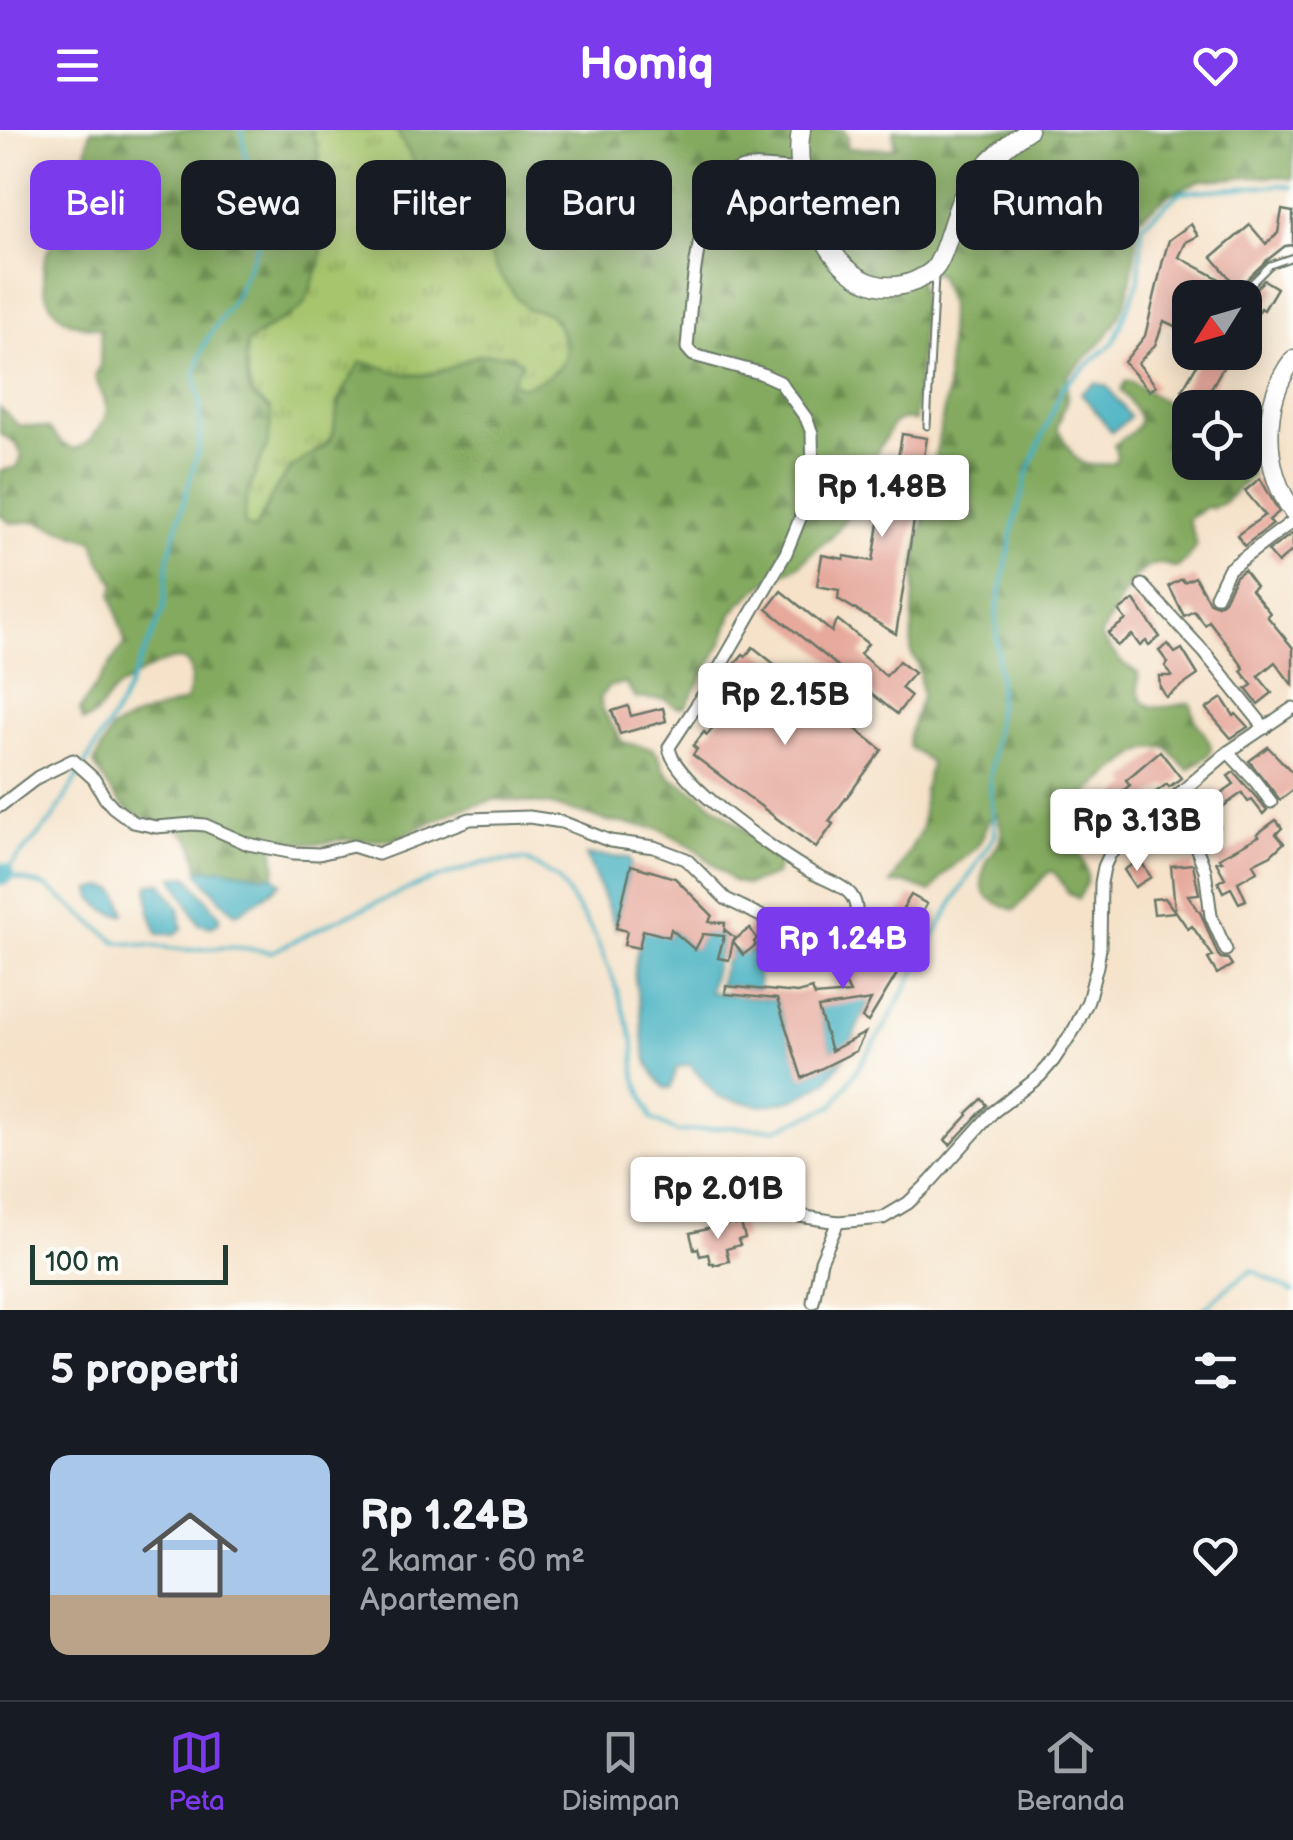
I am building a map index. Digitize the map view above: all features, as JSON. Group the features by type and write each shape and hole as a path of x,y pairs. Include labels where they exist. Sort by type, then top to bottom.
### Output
{"main road":[{"path":"801,130 802,160"},
{"path":"830,250 856,277 898,286 919,280 936,268 964,193 992,160 1028,130"},
{"path":"1293,360 1277,388 1270,430 1278,484 1293,512"}],"street":[{"path":"0,806 38,778 74,760 94,779 105,798 133,822 156,828 205,825 248,844 294,853 319,854 353,846 378,854 470,819 528,817 562,822 610,840 654,847 686,859 726,899 771,920 791,915 829,942 840,940 853,924 857,909 850,893 751,833 684,776 668,747 786,553 808,499 813,475 812,433 780,382 693,355 687,348 699,250"},
{"path":"1216,596 1228,570 1293,521"},
{"path":"1142,585 1205,653 1265,728"},
{"path":"710,1210 747,1208 838,1222 883,1218 898,1211 930,1182 992,1113 1040,1076 1075,1028 1088,1001 1097,966 1101,883 1110,854 1135,828 1228,752 1293,708"},
{"path":"1228,752 1270,802"},
{"path":"1174,799 1205,870 1211,916 1226,950"},
{"path":"814,1302 820,1261 838,1222"}],"lane":[{"path":"1254,280 1270,264 1293,257"},
{"path":"927,426 936,268"}],"green space":[{"path":"91,130 311,130 319,160 181,160 181,250 322,250 306,301 299,310 247,343 249,388 270,409 266,449 246,500 244,525 254,530 285,476 330,440 342,396 361,362 421,375 444,371 476,356 500,354 522,362 511,383 523,387 551,374 566,356 558,325 545,313 527,310 508,287 491,254 490,250 506,250 506,160 413,160 396,130 843,130 848,136 847,148 888,149 895,146 893,130 1293,130 1293,179 1275,176 1201,180 1170,194 1139,218 1139,160 956,160 956,250 1134,250 1131,280 1116,322 1067,376 1067,399 1057,428 1078,460 1091,465 1114,463 1114,445 1133,431 1139,421 1121,390 1130,381 1172,407 1172,480 1247,480 1223,503 1206,507 1188,519 1197,545 1186,561 1176,568 1160,564 1140,572 1100,636 1122,663 1138,673 1138,690 1145,703 1167,707 1190,703 1210,751 1188,770 1167,747 1142,752 1102,781 1066,815 1060,827 1061,842 1067,852 1079,853 1087,871 1078,899 1049,871 1015,910 986,895 983,873 1002,836 997,815 988,821 977,846 931,892 907,883 891,884 922,828 924,790 931,763 908,746 922,695 918,664 911,653 916,560 947,393 949,305 938,274 917,270 923,311 915,421 903,419 893,424 833,536 800,565 765,583 740,604 732,614 723,641 683,707 666,700 636,698 625,683 608,687 600,697 602,708 622,742 653,749 671,778 698,793 758,840 779,864 775,875 747,885 733,881 693,847 660,829 608,821 551,805 497,799 455,811 394,840 318,844 273,841 273,875 199,870 190,840 175,828 128,809 94,764 111,730 136,717 186,701 191,681 189,666 182,660 172,660 147,670 117,689 94,716 83,721 80,709 125,643 112,595 115,583 100,561 94,541 37,521 11,523 0,515 0,471 17,467 22,456 17,445 0,433 0,408 18,425 48,428 64,445 75,449 92,438 107,411 95,376 100,365 101,329 64,318 50,303 43,272 48,251 161,250 161,160 85,159"},
{"path":"311,130 396,130 413,160 356,160 356,250 490,250 490,257 551,316 567,350 564,362 547,378 523,387 511,383 513,355 478,355 456,367 421,375 394,373 373,364 346,385 330,437 254,530 244,526 246,505 266,450 270,409 251,394 245,357 247,343 290,317 320,263 322,250 336,250 336,160 319,160"}],"water":[{"path":"1095,383 1108,387 1130,417 1112,432 1081,393"},
{"path":"586,855 629,858 631,865 616,928"},
{"path":"199,870 273,875 281,883 236,914 199,874"},
{"path":"188,876 220,916 212,927 199,924 173,877"},
{"path":"162,883 179,908 182,929 175,934 158,934 150,912 148,886"},
{"path":"103,887 116,891 125,913 112,912 98,904 91,890"},
{"path":"647,913 669,936 671,929 695,949 703,934 721,935 709,992 777,1000 802,1078 845,1057 826,1082 795,1099 763,1106 718,1097 689,1064 676,1068 671,1088 665,1088 647,1060 635,978"},
{"path":"756,945 759,989 719,985 731,950 750,953"},
{"path":"862,998 868,1002 852,1040 831,1051 818,1008"}],"building":[{"path":"1282,210 1293,212 1293,245 1285,246 1246,280 1231,280 1212,257 1250,225 1266,244 1278,233"},
{"path":"1191,224 1198,236 1186,242 1179,257 1221,280 1172,280 1172,325 1164,321 1155,345 1138,363 1156,386 1150,391 1124,362 1145,336 1169,240"},
{"path":"1262,282 1277,288 1264,310 1262,309"},
{"path":"1194,370 1222,370 1210,390 1182,390"},
{"path":"902,434 927,438 896,634 838,599 839,590 817,586 822,555 873,561 881,511 859,507 861,494 869,483 872,465 897,465"},
{"path":"1261,480 1279,512 1269,520 1273,524 1244,546 1237,535 1265,515 1245,491"},
{"path":"1293,533 1293,550 1278,563 1268,551"},
{"path":"1244,570 1256,586 1251,590 1270,613 1267,616 1293,648 1293,686 1275,662 1258,676 1272,693 1258,704 1246,689 1252,685 1241,671 1244,668 1222,638 1209,621 1205,625 1194,611 1184,616 1169,586 1195,577 1209,602 1218,605"},
{"path":"781,591 832,632 838,620 868,644 860,654 886,676 899,661 914,673 901,688 911,696 897,714 767,609"},
{"path":"1134,600 1160,637 1140,646 1132,635 1117,646 1108,633 1126,620 1119,611"},
{"path":"1168,644 1175,653 1182,649 1198,675 1166,697 1159,676 1172,676 1159,651"},
{"path":"753,647 882,750 829,821 833,824 816,848 693,755 697,749 693,746 720,718 722,713 716,708 739,678 733,673 733,666"},
{"path":"1222,698 1234,716 1248,727 1231,738 1206,709"},
{"path":"628,706 631,716 663,708 666,721 620,734 612,711"},
{"path":"1268,747 1293,773 1293,790 1280,800 1249,761"},
{"path":"1160,751 1181,778 1141,803 1146,808 1130,820 1124,813 1104,826 1095,813 1114,801 1130,785 1126,780"},
{"path":"1234,772 1267,810 1263,814 1242,793 1211,815 1220,826 1204,840 1189,807 1197,801 1201,807 1234,784 1228,776"},
{"path":"1276,820 1282,828 1276,834 1284,843 1253,864 1257,871 1238,882 1246,900 1239,903 1231,888 1223,892 1218,882 1225,878 1216,862 1259,836"},
{"path":"1175,821 1183,839 1171,848 1159,833"},
{"path":"1095,822 1103,840 1089,846 1082,828"},
{"path":"1140,860 1151,877 1135,887 1124,870"},
{"path":"1193,864 1199,894 1188,895 1201,914 1218,955 1232,965 1217,974 1208,959 1213,956 1175,910 1171,866"},
{"path":"631,865 675,878 712,915 709,922 725,923 724,933 725,930 734,940 750,928 756,945 743,955 733,941 729,960 718,958 724,936 703,934 695,950 671,929 669,937 643,930 639,948 624,945 627,931 616,928"},
{"path":"911,895 927,904 903,944 912,949 868,1022 862,1018 871,1000 818,1008 831,1051 865,1033 856,1051 802,1078 777,999 725,994 726,986 797,993 812,989 815,996 850,993 833,959 875,938 879,947"},
{"path":"1165,898 1175,912 1154,914 1152,899"},
{"path":"982,1099 987,1105 950,1145 945,1140"},
{"path":"741,1224 745,1238 738,1240 740,1245 726,1249 729,1261 714,1265 708,1254 700,1256 698,1248 694,1249 690,1233"}],"waterway":[{"path":"242,130 259,242 235,297 204,344 195,375 200,403 199,447 169,555 163,611 122,702 52,820 3,874 47,887 117,942 188,950 235,947 272,952 423,883 483,863 526,860 558,879 593,932 634,1042 635,1076 652,1119 678,1132 728,1127 776,1129 833,1106 886,1025 953,902 995,835 990,782 999,691 996,616 1029,469 1063,386 1114,342 1139,280 1142,225 1181,192 1293,187"},
{"path":"1203,1310 1252,1270 1293,1292"}]}
